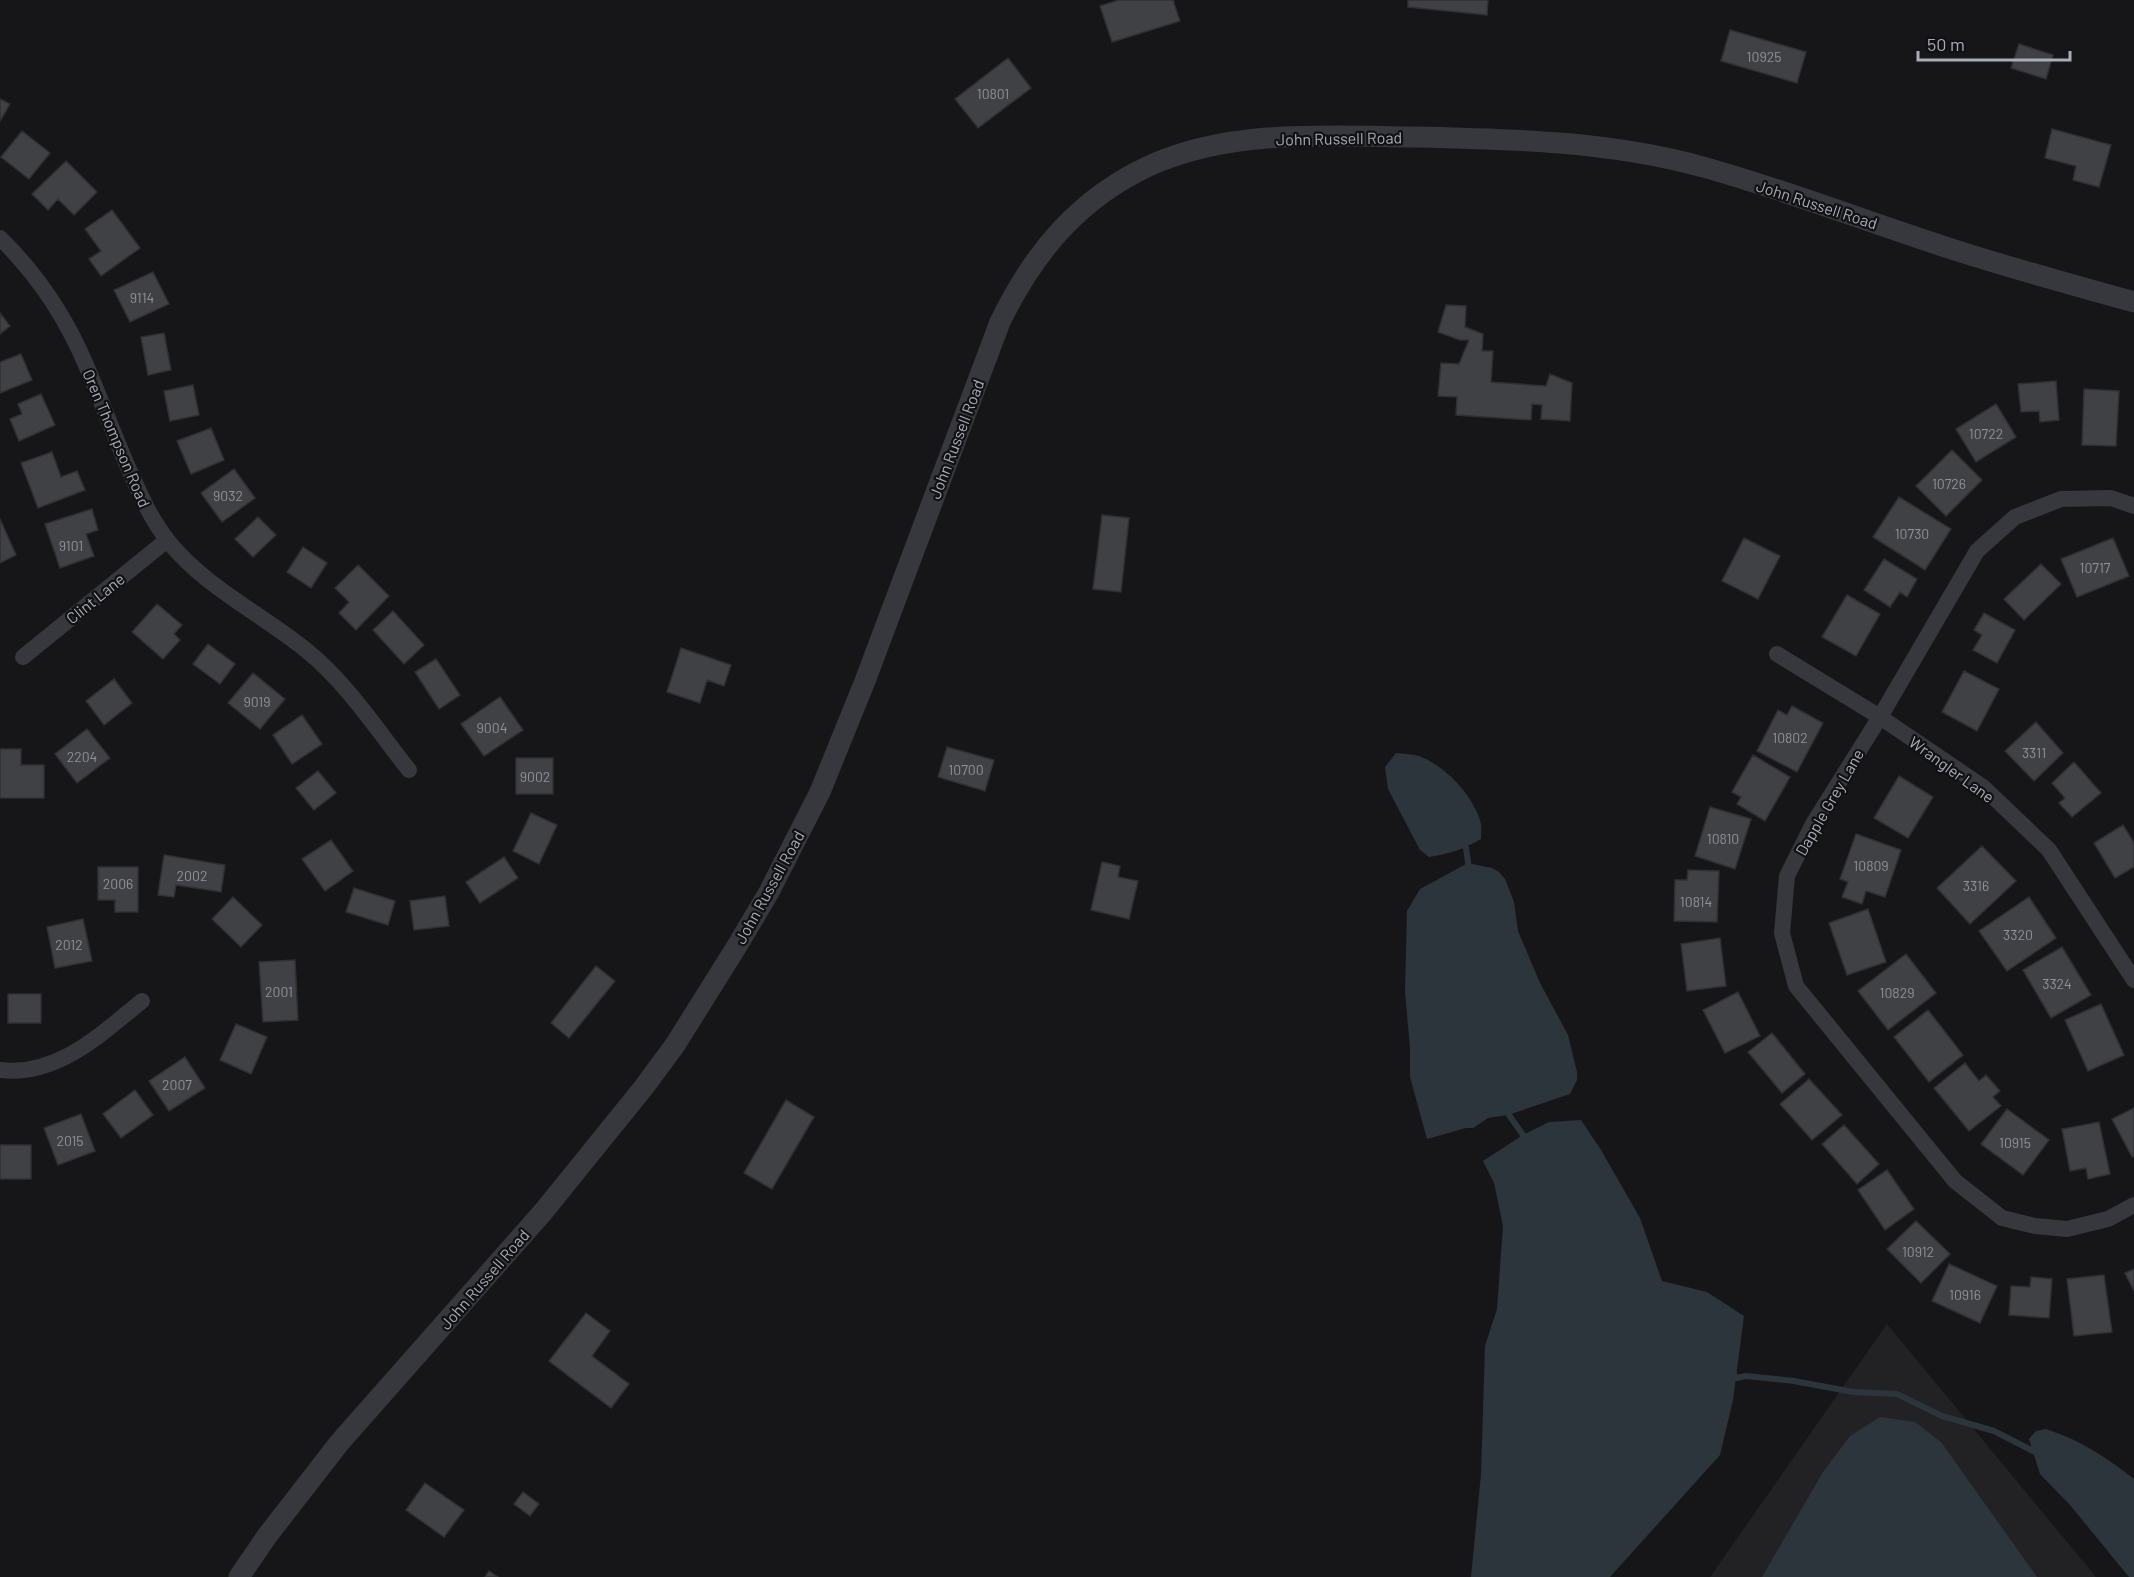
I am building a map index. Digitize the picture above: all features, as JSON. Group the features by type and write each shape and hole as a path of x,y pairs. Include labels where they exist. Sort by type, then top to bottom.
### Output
{"street":[{"name":"John Russell Road","path":"239,1577 312,1475 543,1212 637,1096 682,1036 769,892 820,792 865,681 1000,322 1012,297 1060,228 1088,203 1112,186 1168,158 1208,147 1261,139 1335,136 1474,138 1577,144 1640,153 1702,166 1962,252 2134,302"},
{"name":"Oren Thompson Road","path":"0,238 46,293 73,339 145,507 167,540 204,578 321,663 409,770"},
{"name":"Dapple Grey Lane","path":"2134,506 2111,498 2061,499 2015,517 1977,551 1880,717 1813,824 1787,876 1782,933 1796,986 1955,1181 2002,1218 2035,1226 2067,1229 2108,1219 2134,1205"},
{"name":"Clint Lane","path":"22,657 167,540"},
{"name":"Wrangler Lane","path":"1777,654 1880,717 1983,787 2049,850 2134,980"},
{"path":"0,1070 40,1067 59,1061 87,1046 142,1001"}],"shaded area":[{"path":"1396,753 1416,755 1429,761 1456,782 1476,810 1481,822 1481,839 1450,853 1436,856 1429,857 1420,850 1388,789 1385,767"},
{"path":"1468,863 1492,868 1505,879 1514,902 1518,931 1540,983 1568,1035 1577,1080 1570,1094 1508,1115 1488,1118 1473,1128 1427,1139 1410,1077 1405,992 1407,911 1420,889"},
{"path":"1581,1120 1640,1218 1662,1281 1707,1292 1744,1316 1733,1400 1720,1455 1610,1577 1471,1577 1481,1474 1485,1346 1497,1309 1503,1226 1494,1183 1483,1161 1523,1135 1549,1122"},
{"path":"1887,1324 2096,1577 1710,1577"},
{"path":"1880,1417 1915,1422 1941,1442 2037,1577 1762,1577 1823,1472 1850,1436"},
{"path":"2046,1429 2092,1450 2134,1479 2134,1577 2129,1577 2070,1505 2040,1474 2029,1439 2036,1431"}],"building":[{"path":"1119,0 1173,0 1180,21 1112,42 1100,6"},
{"path":"1408,0 1488,0 1487,15 1408,7"},
{"path":"1730,30 1806,52 1797,83 1721,61"},
{"path":"2019,44 2053,55 2046,79 2011,68"},
{"path":"1008,58 1031,88 978,128 955,99"},
{"path":"0,99 10,104 0,121"},
{"path":"2052,129 2111,145 2099,187 2073,180 2076,166 2045,158"},
{"path":"22,131 50,153 29,179 1,157"},
{"path":"66,161 97,192 74,215 58,199 48,210 32,194"},
{"path":"112,210 140,248 101,276 89,259 101,251 85,229"},
{"path":"153,272 169,304 130,322 114,290"},
{"path":"1446,305 1466,306 1465,327 1483,334 1482,351 1493,351 1491,382 1546,386 1550,374 1572,383 1570,421 1541,419 1542,405 1532,404 1531,420 1456,415 1457,397 1438,396 1441,363 1459,364 1469,340 1460,340 1438,332"},
{"path":"0,313 10,326 0,334"},
{"path":"164,333 171,370 148,375 141,337"},
{"path":"21,354 32,380 0,393 0,362"},
{"path":"2056,381 2059,420 2040,422 2039,411 2021,412 2018,384"},
{"path":"193,385 199,415 170,421 164,391"},
{"path":"2084,389 2119,391 2116,446 2082,445"},
{"path":"41,394 55,425 19,441 10,419 22,414 18,404"},
{"path":"1996,404 2016,437 1976,462 1956,429"},
{"path":"211,428 224,460 191,474 177,441"},
{"path":"1952,450 1982,480 1946,516 1916,486"},
{"path":"52,452 61,477 77,471 85,490 38,508 21,463"},
{"path":"234,469 255,498 222,522 201,493"},
{"path":"1899,497 1951,529 1925,570 1873,537"},
{"path":"92,509 98,530 86,534 94,556 60,568 45,524"},
{"path":"1102,515 1129,518 1121,592 1093,589"},
{"path":"258,517 276,535 253,557 235,539"},
{"path":"0,519 16,555 0,563"},
{"path":"1744,538 1780,556 1758,599 1722,581"},
{"path":"2113,538 2129,576 2077,597 2061,559"},
{"path":"303,547 327,563 311,588 287,572"},
{"path":"1884,559 1917,579 1907,597 1900,592 1890,607 1864,590"},
{"path":"2041,564 2061,584 2024,620 2004,599"},
{"path":"358,565 389,596 356,630 339,613 349,602 335,588"},
{"path":"1847,595 1880,614 1856,656 1822,637"},
{"path":"157,604 182,625 174,634 180,640 163,659 132,632"},
{"path":"393,611 424,645 404,664 373,630"},
{"path":"1984,613 2015,630 1997,663 1973,650 1982,635 1974,630"},
{"path":"208,644 235,664 220,684 193,664"},
{"path":"681,648 731,665 724,686 707,680 700,703 667,692"},
{"path":"436,659 460,695 439,709 415,672"},
{"path":"1964,671 1999,689 1977,731 1942,712"},
{"path":"253,673 285,699 260,729 228,703"},
{"path":"114,679 132,703 104,725 86,701"},
{"path":"500,697 523,730 484,756 461,724"},
{"path":"1792,706 1823,723 1797,772 1757,751 1778,710 1787,715"},
{"path":"302,715 322,744 292,764 273,735"},
{"path":"2036,722 2063,753 2034,781 2005,751"},
{"path":"87,729 110,758 77,783 55,754"},
{"path":"947,747 994,760 985,791 938,777"},
{"path":"0,749 21,749 21,765 44,765 44,798 0,798"},
{"path":"1753,755 1790,777 1765,821 1737,804 1741,797 1732,792"},
{"path":"516,758 553,758 553,794 516,794"},
{"path":"2074,762 2101,793 2072,817 2059,803 2065,798 2052,783"},
{"path":"318,771 336,793 314,810 296,788"},
{"path":"1899,776 1933,797 1908,838 1874,818"},
{"path":"1710,807 1751,819 1735,869 1695,856"},
{"path":"531,813 557,825 539,864 513,851"},
{"path":"2123,825 2134,843 2134,867 2115,878 2094,843"},
{"path":"1856,834 1901,850 1885,897 1866,891 1862,904 1842,897 1848,882 1840,879"},
{"path":"331,840 353,871 325,891 302,859"},
{"path":"1982,846 2016,881 1970,924 1937,888"},
{"path":"164,855 225,865 221,892 176,885 174,897 158,895"},
{"path":"504,857 518,878 480,903 466,882"},
{"path":"1102,862 1120,866 1118,877 1138,881 1129,919 1091,910"},
{"path":"98,867 138,867 138,912 115,912 115,900 98,900"},
{"path":"1688,870 1719,871 1717,922 1674,921 1675,880 1687,880"},
{"path":"354,888 395,901 388,925 346,912"},
{"path":"445,896 449,926 414,930 410,901"},
{"path":"233,897 262,925 241,947 212,919"},
{"path":"2029,897 2056,938 2007,971 1979,931"},
{"path":"1868,909 1886,962 1847,975 1829,923"},
{"path":"83,919 92,961 55,968 47,927"},
{"path":"1720,938 1726,986 1687,991 1681,944"},
{"path":"2062,947 2091,995 2051,1018 2023,970"},
{"path":"1906,954 1936,993 1888,1030 1858,991"},
{"path":"295,960 298,1020 263,1022 259,962"},
{"path":"596,966 615,981 569,1038 551,1023"},
{"path":"1738,992 1760,1036 1725,1053 1703,1010"},
{"path":"8,994 41,994 41,1023 8,1023"},
{"path":"2101,1004 2124,1055 2088,1071 2065,1020"},
{"path":"1928,1010 1963,1055 1929,1082 1894,1037"},
{"path":"236,1024 267,1037 251,1074 220,1060"},
{"path":"1772,1033 1805,1074 1782,1093 1748,1052"},
{"path":"185,1057 205,1088 169,1111 149,1081"},
{"path":"1965,1063 1979,1081 1986,1075 2000,1091 1993,1097 2001,1106 1969,1131 1934,1088"},
{"path":"1809,1079 1842,1115 1812,1140 1780,1104"},
{"path":"135,1090 153,1115 121,1138 103,1114"},
{"path":"786,1100 814,1117 772,1189 744,1173"},
{"path":"2134,1108 2134,1156 2132,1157 2112,1119"},
{"path":"2007,1109 2049,1140 2023,1175 1981,1144"},
{"path":"81,1114 95,1151 58,1165 44,1128"},
{"path":"2099,1122 2110,1174 2088,1179 2086,1168 2070,1171 2062,1129"},
{"path":"1844,1125 1879,1164 1857,1184 1822,1144"},
{"path":"0,1145 31,1145 31,1179 0,1179"},
{"path":"1887,1170 1914,1209 1885,1230 1858,1190"},
{"path":"1916,1221 1950,1254 1921,1283 1887,1249"},
{"path":"1949,1264 1997,1286 1980,1323 1932,1301"},
{"path":"2134,1269 2134,1291 2125,1273"},
{"path":"2104,1275 2112,1332 2074,1336 2067,1279"},
{"path":"2031,1277 2052,1279 2049,1318 2009,1315 2011,1286 2030,1287"},
{"path":"586,1313 610,1331 592,1356 629,1384 611,1408 549,1361"},
{"path":"425,1483 464,1510 444,1537 406,1510"},
{"path":"523,1492 539,1504 530,1516 514,1504"},
{"path":"489,1571 498,1577 485,1577"}],"waterway":[{"path":"1461,842 1466,848 1469,869"},
{"path":"1507,1107 1509,1115 1523,1135 1522,1143"},
{"path":"1733,1372 1736,1378 1746,1376 1794,1381 1853,1392 1897,1394 1942,1416 1994,1431 2035,1452"}]}
